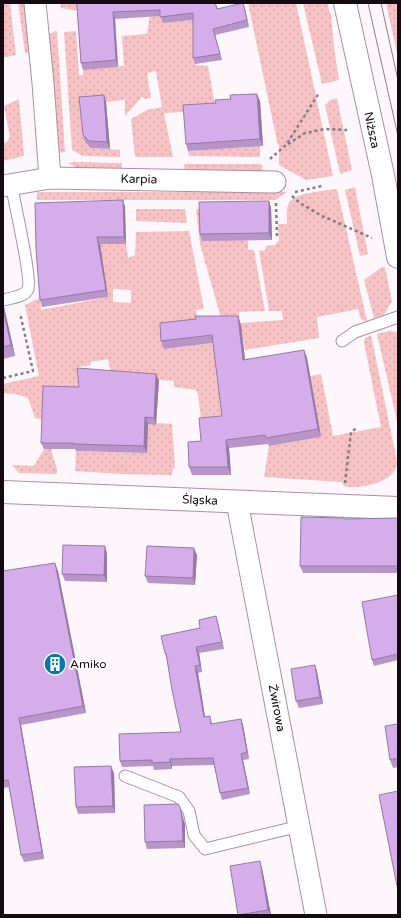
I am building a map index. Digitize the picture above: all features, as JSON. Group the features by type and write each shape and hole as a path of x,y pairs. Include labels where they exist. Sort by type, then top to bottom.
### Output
{"street":[{"path":"35,3 43,82 50,178"},
{"name":"Niższa","path":"344,3 382,175 398,257"},
{"name":"Karpia","path":"7,185 50,178 275,182"},
{"name":"Śląska","path":"3,492 398,508"},
{"name":"Żwirowa","path":"237,502 316,915"}],"lane":[{"path":"3,300 16,297 26,292 29,288 29,279 7,185"},
{"path":"342,341 355,332 398,317"},
{"path":"125,776 179,797 189,811 194,835 206,849 300,826"}],"path":[{"path":"286,146 319,92"},
{"path":"266,162 286,146 306,133 325,129 347,130"},
{"path":"322,186 289,193 300,203 320,215 372,238"},
{"path":"276,202 276,237"},
{"path":"3,378 33,371 16,297"},
{"path":"344,486 346,481 351,432 358,427"}],"shaded area":[{"path":"3,3 10,3 16,55 3,58"},
{"path":"18,3 24,3 30,53 25,53"},
{"path":"60,3 77,3 79,11 61,8"},
{"path":"248,3 296,3 333,176 306,180 279,165 279,147"},
{"path":"303,3 328,3 331,14 339,80 322,84"},
{"path":"386,3 398,3 398,57"},
{"path":"193,10 195,65 208,66 216,110 164,113 173,157 135,157 131,119 147,110 162,107 156,71 147,73 151,98 145,99 142,97 125,116 125,100 106,102 92,148 120,150 120,157 83,156 72,150 64,32 76,31 79,75 83,75 83,70 124,66 122,36 147,34 150,14 162,13 163,23 193,20"},
{"path":"57,31 65,152 59,153 48,35"},
{"path":"337,98 352,170 340,174 325,105 330,100"},
{"path":"19,99 24,156 3,161 3,143 7,142 10,137 4,106"},
{"path":"260,146 260,157 189,156 188,151"},
{"path":"68,163 122,163 122,175 86,173"},
{"path":"184,164 259,164 262,165 263,176 185,175"},
{"path":"355,187 368,254 360,256 345,190"},
{"path":"337,189 367,321 361,319 358,309 317,317 319,338 245,350 240,323 283,320 282,311 269,311 259,250 264,251 266,246 275,245 279,240 278,224 287,224 288,205 296,197 310,193"},
{"path":"37,192 287,192 275,200 37,200"},
{"path":"136,209 185,209 187,223 136,221"},
{"path":"196,209 201,209 248,241 248,250 254,250 265,311 239,312 240,323 223,325 200,244"},
{"path":"189,231 204,309 196,310 199,328 164,349 215,343 225,424 202,426 196,390 174,387 174,381 130,378 112,379 108,359 90,362 91,365 78,367 81,392 45,420 35,418 28,398 16,394 3,393 3,384 39,376 25,305 40,298 41,310 108,297 84,244 126,244 128,258 135,255 136,232","holes":["113,289 131,290 131,303 113,302"]},
{"path":"382,267 385,267 392,301 384,315 374,318 364,280"},
{"path":"390,331 397,332 398,341 398,426 377,334"},
{"path":"371,335 397,461 396,468 392,474 377,483 359,487 344,486 342,482 264,477 269,446 321,437 310,376 321,374 333,436 381,427 364,343 365,338"},
{"path":"148,424 172,424 175,468 173,469 172,475 75,471 76,451 147,453"},
{"path":"44,449 51,449 57,474 19,473 12,465 34,466"}],"building":[{"path":"76,3 215,3 217,9 243,3 247,20 213,29 220,54 193,58 193,13 160,17 160,10 113,12 116,60 81,63"},
{"path":"257,94 260,139 186,144 183,105 216,103 215,100 231,99 230,95"},
{"path":"104,95 107,142 89,141 83,135 79,97"},
{"path":"123,200 124,237 97,237 106,290 40,300 36,249 35,203"},
{"path":"269,201 269,233 200,234 199,202"},
{"path":"3,308 11,345 3,347"},
{"path":"195,316 238,316 243,360 304,350 318,429 266,438 265,435 226,440 228,467 189,467 188,442 201,441 199,418 222,416 212,335 161,341 160,323 196,319"},
{"path":"77,368 156,374 154,418 145,417 144,446 41,443 43,386 79,387"},
{"path":"301,517 344,519 398,518 398,566 300,566"},
{"path":"63,545 105,546 104,575 62,574"},
{"path":"147,546 194,548 193,578 145,576"},
{"path":"55,563 83,706 19,718 42,852 21,855 8,780 3,781 3,571"},
{"path":"398,595 398,654 372,660 362,602"},
{"path":"216,616 222,642 196,647 200,665 195,666 204,717 210,716 211,724 241,719 247,752 241,754 248,788 220,793 213,758 170,759 170,762 152,763 152,760 120,761 119,734 181,732 166,653 161,636 200,628 199,620"},
{"path":"315,665 320,697 296,701 291,669"},
{"path":"398,724 398,758 390,760 385,726"},
{"path":"111,766 113,806 76,807 74,767"},
{"path":"398,791 398,886 397,886 379,795"},
{"path":"178,804 182,817 183,841 145,842 144,805"},
{"path":"260,861 268,910 238,915 230,866"}],"tram line":[{"path":"368,3 398,136"},
{"path":"381,3 398,80"}],"place":[{"name":"Amiko","path":"55,664"}]}
